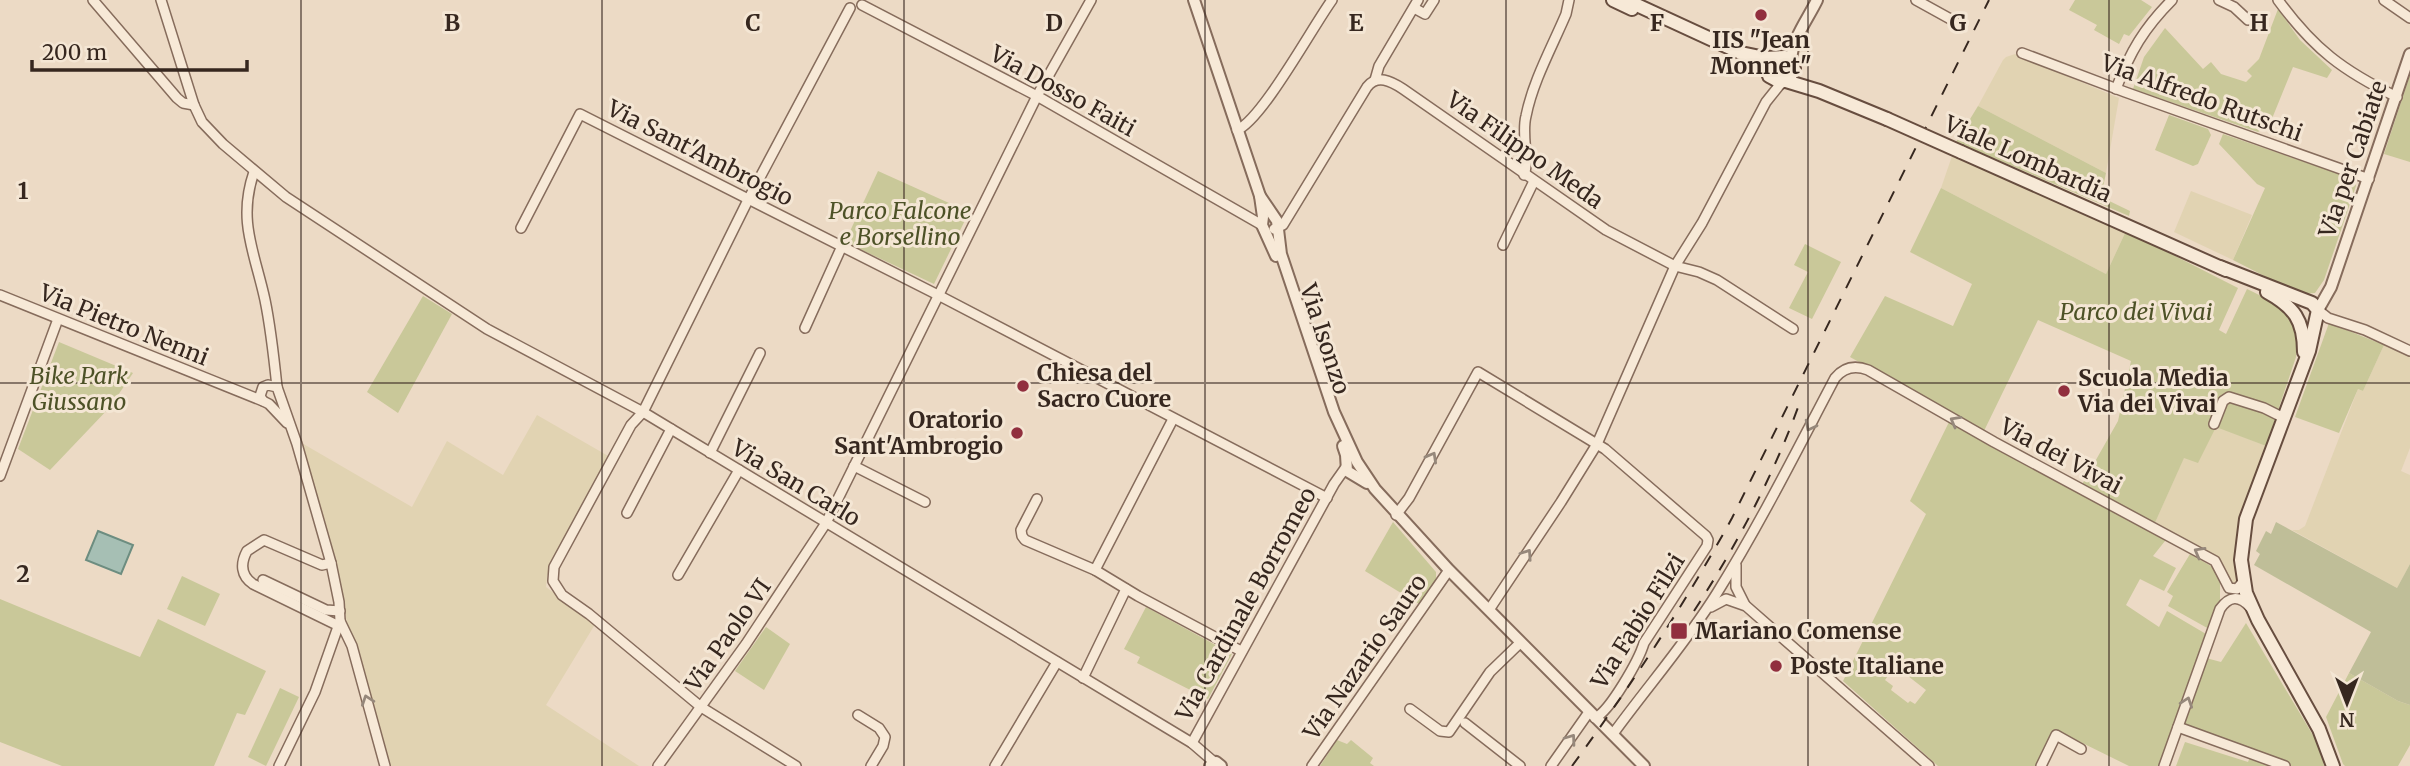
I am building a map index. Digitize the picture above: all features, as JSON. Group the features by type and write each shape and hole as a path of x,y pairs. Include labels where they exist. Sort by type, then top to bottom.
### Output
{"main road":[{"path":"1613,0 1754,64 1769,75"},
{"path":"1626,0 1741,53 1785,61"},
{"path":"1769,75 1767,67 1785,61"},
{"path":"1784,82 1791,77 1785,61"},
{"name":"Viale Lombardia","path":"1785,61 1801,79 1818,91"},
{"name":"Viale Lombardia","path":"1769,75 1776,82 1818,91 1887,119 2220,267 2317,314"},
{"name":"Viale Lombardia","path":"2220,267 2279,299 2298,318"},
{"path":"2303,363 2303,330 2298,318 2298,307 2317,314"},
{"path":"2298,318 2306,325 2317,314"},
{"path":"2317,314 2310,348 2251,507 2245,552 2248,581 2254,600 2319,722 2333,764"},
{"path":"2251,507 2247,513 2242,538 2244,582 2252,609 2319,729 2333,764"}],"street":[{"path":"93,0 177,98 183,103 194,105 161,0"},
{"name":"Via Paolo VI","path":"658,766 826,523 1037,96 1091,0"},
{"name":"Via Isonzo","path":"1194,0 1270,222 1281,271 1323,401 1353,468 1520,643 1644,766"},
{"path":"1239,135 1282,77 1332,0"},
{"path":"1270,222 1290,214 1358,100 1375,80 1378,66 1416,4 1425,14 1434,0"},
{"path":"1524,175 1527,167 1523,133 1526,113 1566,14 1569,0"},
{"path":"1566,14 1577,0"},
{"path":"1785,61 1818,0"},
{"path":"1916,0 1954,21"},
{"path":"2116,89 2136,42 2152,20 2172,0"},
{"path":"2219,0 2234,7 2248,20"},
{"path":"2278,0 2305,34 2328,57 2352,74 2397,97"},
{"path":"2384,0 2410,18"},
{"path":"796,766 701,707 584,610 562,595 552,580 553,568 631,425 643,412 748,198 848,4 855,9 863,2"},
{"name":"Via Dosso Faiti","path":"863,2 1037,96 1244,215 1270,222"},
{"name":"Via Alfredo Rutschi","path":"2022,53 2369,179"},
{"name":"Via per Cabiate","path":"2317,314 2325,291 2334,278 2409,61"},
{"path":"1489,610 1597,444 1675,266 1702,223 1766,102 1770,89 1769,75"},
{"name":"Via Filippo Meda","path":"1375,80 1388,81 1400,87 1616,236 1675,266 1717,280 1793,329"},
{"path":"1766,102 1784,82"},
{"name":"Via San Carlo","path":"194,105 210,132 290,200 495,334 643,412 1192,743 1215,765"},
{"name":"Via Sant'Ambrogio","path":"521,229 580,114 938,295 1327,498"},
{"path":"254,172 248,192 246,224 265,300 278,392 297,444 331,563 340,620 352,646 385,766"},
{"path":"1503,245 1534,181"},
{"path":"805,328 842,246"},
{"name":"Via Pietro Nenni","path":"0,295 266,403"},
{"path":"2317,314 2365,330 2410,351"},
{"path":"0,476 58,319"},
{"path":"710,453 761,353"},
{"path":"274,365 260,396 289,424"},
{"name":"Via dei Vivai","path":"1737,557 1777,489 1835,378 1845,369 1856,367 1868,370 1994,442 2215,561 2229,588 2237,589 2244,582"},
{"path":"1396,515 1409,498 1478,372 1597,444"},
{"path":"263,387 271,384 278,392"},
{"name":"Via Pietro Nenni","path":"234,391 263,387"},
{"path":"266,403 276,402 278,392"},
{"path":"2214,424 2223,401 2229,397 2284,418"},
{"path":"1095,570 1173,419"},
{"path":"627,513 671,429"},
{"name":"Via Fabio Filzi","path":"1551,766 1592,715 1600,715 1608,705 1708,540 1597,444"},
{"path":"854,466 925,502"},
{"name":"Via Cardinale Borromeo","path":"1192,743 1334,484 1353,468"},
{"path":"678,575 739,470"},
{"path":"1037,499 1022,528 1022,537 1095,570 1241,650"},
{"path":"331,563 323,565 264,540 247,551 242,570 247,580 253,584 340,620"},
{"path":"1613,734 1679,649 1721,587 1737,557"},
{"path":"1706,610 1716,602 1734,597 1737,557"},
{"name":"Via Nazario Sauro","path":"1312,766 1449,570"},
{"path":"2164,766 2221,609 2223,576"},
{"path":"263,580 326,610 340,620"},
{"path":"1721,587 1730,582 1746,606 1929,766"},
{"path":"1721,587 1721,596 1746,606"},
{"path":"1083,678 1126,589"},
{"path":"2221,609 2228,600 2236,598 2252,609"},
{"path":"278,766 315,692 340,620"},
{"path":"1410,709 1442,732 1449,732 1490,672 1520,643"},
{"path":"995,766 1057,662"},
{"path":"858,716 879,728 885,737 883,746 871,766"},
{"path":"1465,723 1520,766"},
{"path":"2178,727 2285,766"},
{"path":"2040,766 2056,735 2081,749"}],"shaded area":[{"path":"2015,54 2119,98 2106,173 1978,106 2003,60"},
{"path":"1952,156 2126,231 2106,274 1941,188"},
{"path":"2191,191 2252,215 2233,260 2174,232"},
{"path":"2384,345 2410,357 2410,448 2401,471 2410,475 2410,564 2397,588 2292,530 2305,526 2358,389 2363,391"},
{"path":"537,415 610,457 547,576 546,587 594,623 594,626 546,705 639,766 389,766 347,623 336,562 300,442 412,507 447,441 503,475"},
{"path":"2216,426 2266,446 2240,530 2239,579 2234,585 2229,583 2221,563 2154,525 2184,457"},
{"path":"98,531 133,545 121,574 86,560"}],"green space":[{"path":"2075,0 2141,0 2152,7 2129,36 2124,34 2119,44 2094,30 2097,25 2069,10"},
{"path":"2278,9 2300,40 2332,70 2327,78 2293,67 2269,126 2258,132 2133,89 2144,57 2165,28 2203,69 2211,62 2221,74 2246,82 2252,76 2247,71 2259,59"},
{"path":"2410,75 2410,162 2384,154"},
{"path":"1978,106 2106,173 2101,197 2130,211 2129,216 1956,142"},
{"path":"2169,115 2208,129 2211,135 2198,164 2193,166 2155,150"},
{"path":"2223,134 2354,179 2356,186 2324,280 2315,293 2300,294 2233,260 2265,188 2257,184 2219,144"},
{"name":"Parco Falcone e Borsellino","path":"878,171 969,212 934,284 845,242"},
{"name":"Parco dei Vivai","path":"1941,188 2106,274 2126,231 2238,288 2219,330 2226,334 2247,289 2278,307 2291,322 2295,332 2296,357 2266,446 2216,427 2198,463 2184,458 2154,525 2169,536 2153,556 2176,568 2164,591 2140,579 2126,605 2159,627 2167,611 2206,634 2160,766 2129,766 2056,730 2036,766 1938,766 1843,681 1926,514 1910,501 1951,418 1920,396 1850,357 1885,296 1953,326 1972,284 1910,252","holes":["2038,320 2131,361 2118,421 2080,488 1982,435","1895,666 1926,690 1915,704 1910,701 1908,703 1891,690 1893,686 1885,680"]},
{"path":"1805,244 1841,262 1812,319 1789,308 1808,272 1794,265"},
{"path":"423,296 452,314 398,413 367,392"},
{"path":"2329,323 2384,345 2363,391 2358,389 2339,433 2295,417"},
{"name":"Bike Park Giussano","path":"59,342 133,373 110,407 50,470 18,449"},
{"path":"1393,522 1436,572 1436,581 1419,604 1365,571"},
{"path":"2276,522 2397,588 2410,564 2410,705 2349,673 2371,632 2254,565 2260,554 2256,551 2266,531 2271,534"},
{"path":"2190,554 2211,566 2220,577 2220,601 2209,629 2168,606 2173,596 2167,592"},
{"path":"182,576 220,594 205,626 167,609"},
{"path":"0,599 140,657 158,619 266,671 245,715 237,713 214,766 62,766 0,742"},
{"path":"1146,607 1232,654 1208,699 1137,663 1140,657 1124,649"},
{"path":"2246,623 2320,747 2324,766 2176,766 2185,742 2248,762 2252,752 2183,727 2206,658 2221,662"},
{"path":"766,627 790,644 764,690 735,671"},
{"path":"2349,673 2410,705 2410,745 2398,766 2343,764 2326,717"},
{"path":"280,688 299,697 266,766 248,757"},
{"path":"1337,740 1347,744 1351,740 1373,758 1370,763 1374,766 1320,766"}],"railway":[{"path":"1572,766 1656,645 1732,518 1989,0"},
{"path":"1694,611 1754,508 1801,399"}],"place":[{"name":"IIS \"Jean Monnet\"","path":"1761,15"},
{"name":"Chiesa del Sacro Cuore","path":"1023,386"},
{"name":"Scuola Media Via dei Vivai","path":"2064,391"},
{"name":"Oratorio Sant'Ambrogio","path":"1017,433"},
{"name":"Mariano Comense","path":"1679,631"},
{"name":"Poste Italiane","path":"1776,666"}]}
